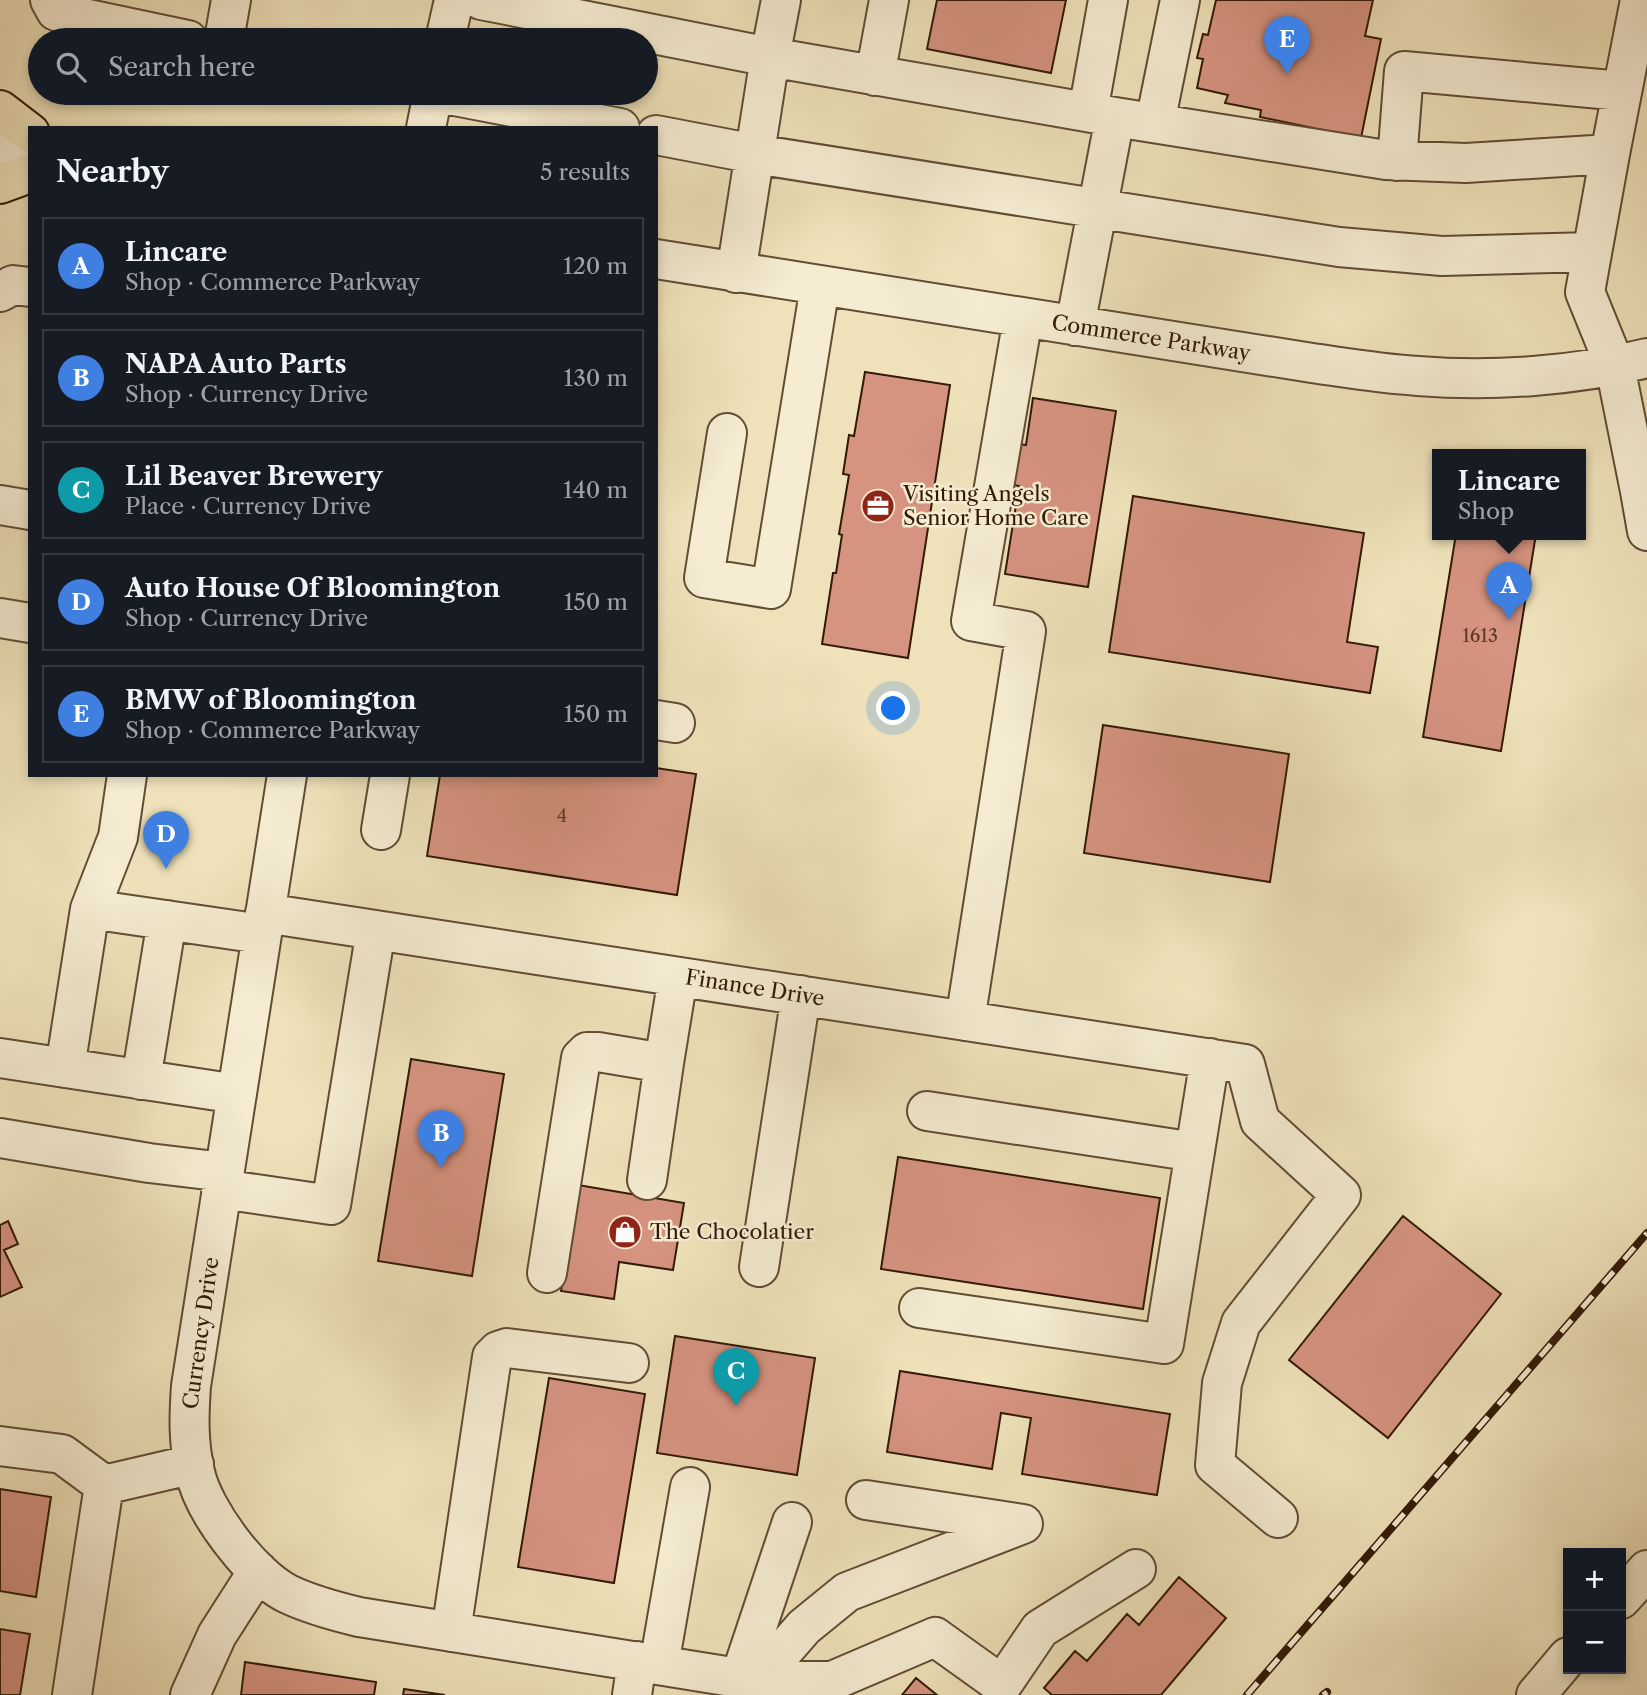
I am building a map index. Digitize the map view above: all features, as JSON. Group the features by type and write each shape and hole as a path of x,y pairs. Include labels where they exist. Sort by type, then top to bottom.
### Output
{"highway":[{"path":"0,110 28,131"},
{"path":"0,184 28,174"}],"street":[{"path":"50,0 56,11 130,14 161,28"},
{"path":"226,28 231,0"},
{"path":"448,28 454,0"},
{"path":"481,0 623,28"},
{"path":"736,272 781,0"},
{"path":"875,76 889,0"},
{"path":"1075,326 1098,208 1108,0"},
{"path":"1155,123 1180,0"},
{"path":"1638,0 1585,292 1631,362 1647,531"},
{"path":"658,35 875,76 1397,161 1466,163 1610,154"},
{"path":"1397,161 1404,71 1622,91"},
{"path":"426,126 431,105"},
{"path":"501,105 611,126"},
{"path":"658,135 755,154 1364,250 1441,256 1592,252"},
{"path":"0,151 28,156"},
{"name":"Commerce Parkway","path":"658,259 1312,363 1419,376 1507,377 1631,362"},
{"path":"0,292 13,285 28,287"},
{"path":"727,433 704,578 771,589 820,286"},
{"path":"965,1021 1026,631 971,621 1023,318"},
{"path":"0,505 28,510"},
{"path":"0,618 28,623"},
{"path":"65,1068 90,909 118,837 127,777"},
{"name":"Currency Drive","path":"287,777 191,1386 188,1427 195,1474 211,1510 232,1544 258,1572 285,1592 317,1607 359,1617 451,1632 642,1674 754,1685 832,1681 935,1637 1002,1685 1040,1629 1136,1569"},
{"path":"381,830 390,777"},
{"name":"Finance Drive","path":"90,909 167,920 376,930 1228,1061"},
{"path":"141,1080 167,920"},
{"path":"0,1138 149,1163 331,1205 376,930"},
{"path":"648,1180 678,976"},
{"path":"758,1267 801,995"},
{"path":"547,1273 581,1058 587,1052 598,1052 664,1063"},
{"path":"0,1058 237,1094"},
{"path":"919,1308 1164,1344 1195,1152 1228,1061"},
{"path":"1228,1061 1260,1121 1341,1195 1241,1323 1222,1383 1214,1465 1278,1518"},
{"path":"927,1111 1195,1152"},
{"path":"451,1632 492,1357 498,1351 508,1348 629,1363"},
{"path":"0,1446 62,1454 104,1485 194,1464"},
{"path":"72,1695 104,1485"},
{"path":"642,1674 690,1487"},
{"path":"754,1685 804,1628 847,1592 1023,1524 866,1500"},
{"path":"754,1685 792,1522"},
{"path":"1626,1593 1647,1570"},
{"path":"190,1695 217,1635 258,1572"},
{"path":"1536,1695 1563,1663"}],"building":[{"path":"937,0 1066,0 1051,73 927,49"},
{"path":"1216,0 1373,0 1365,36 1381,39 1361,138 1260,117 1261,110 1225,103 1228,95 1197,88 1203,59 1197,58 1203,34 1208,35"},
{"path":"865,372 950,385 908,658 822,644 842,535 839,534 849,475 843,474 849,435 854,436"},
{"path":"1033,398 1116,411 1088,587 1005,574 1019,486 1007,484 1013,443 1026,445"},
{"path":"1133,496 1364,533 1347,642 1378,647 1370,693 1109,652"},
{"path":"1455,540 1535,540 1501,751 1423,737"},
{"path":"1103,725 1289,754 1270,882 1084,853"},
{"path":"658,768 696,774 677,895 427,856 440,777 658,777"},
{"path":"411,1059 504,1074 472,1276 378,1261"},
{"path":"898,1157 1160,1198 1143,1309 881,1269"},
{"name":"The Chocolatier","path":"578,1185 684,1203 673,1270 619,1262 614,1299 561,1291"},
{"path":"1403,1216 1501,1294 1388,1438 1289,1360"},
{"path":"8,1221 18,1244 4,1250 22,1287 0,1297 0,1225"},
{"path":"675,1336 815,1358 797,1475 657,1453"},
{"path":"900,1371 1170,1414 1157,1495 1022,1474 1031,1418 1001,1413 992,1469 887,1452"},
{"path":"549,1378 645,1394 614,1583 518,1567"},
{"path":"0,1489 51,1497 36,1597 0,1591"},
{"path":"1179,1577 1226,1618 1161,1695 1052,1695 1044,1688 1075,1651 1087,1661 1127,1614 1139,1625"},
{"path":"0,1629 30,1634 20,1695 0,1695"},
{"path":"245,1662 376,1682 374,1695 241,1695"},
{"path":"916,1678 937,1695 902,1695"},
{"path":"404,1689 445,1695 403,1695"}],"railway":[{"path":"1247,1695 1647,1233"},
{"path":"1323,1695 1327,1692"}],"place":[{"name":"BMW of Bloomington","path":"1287,74"},
{"name":"Visiting Angels Senior Home Care","path":"878,506"},
{"name":"Lincare","path":"1509,620"},
{"name":"Auto House Of Bloomington","path":"166,869"},
{"name":"NAPA Auto Parts","path":"441,1168"},
{"name":"The Chocolatier","path":"625,1232"},
{"name":"Lil Beaver Brewery","path":"736,1406"}]}
